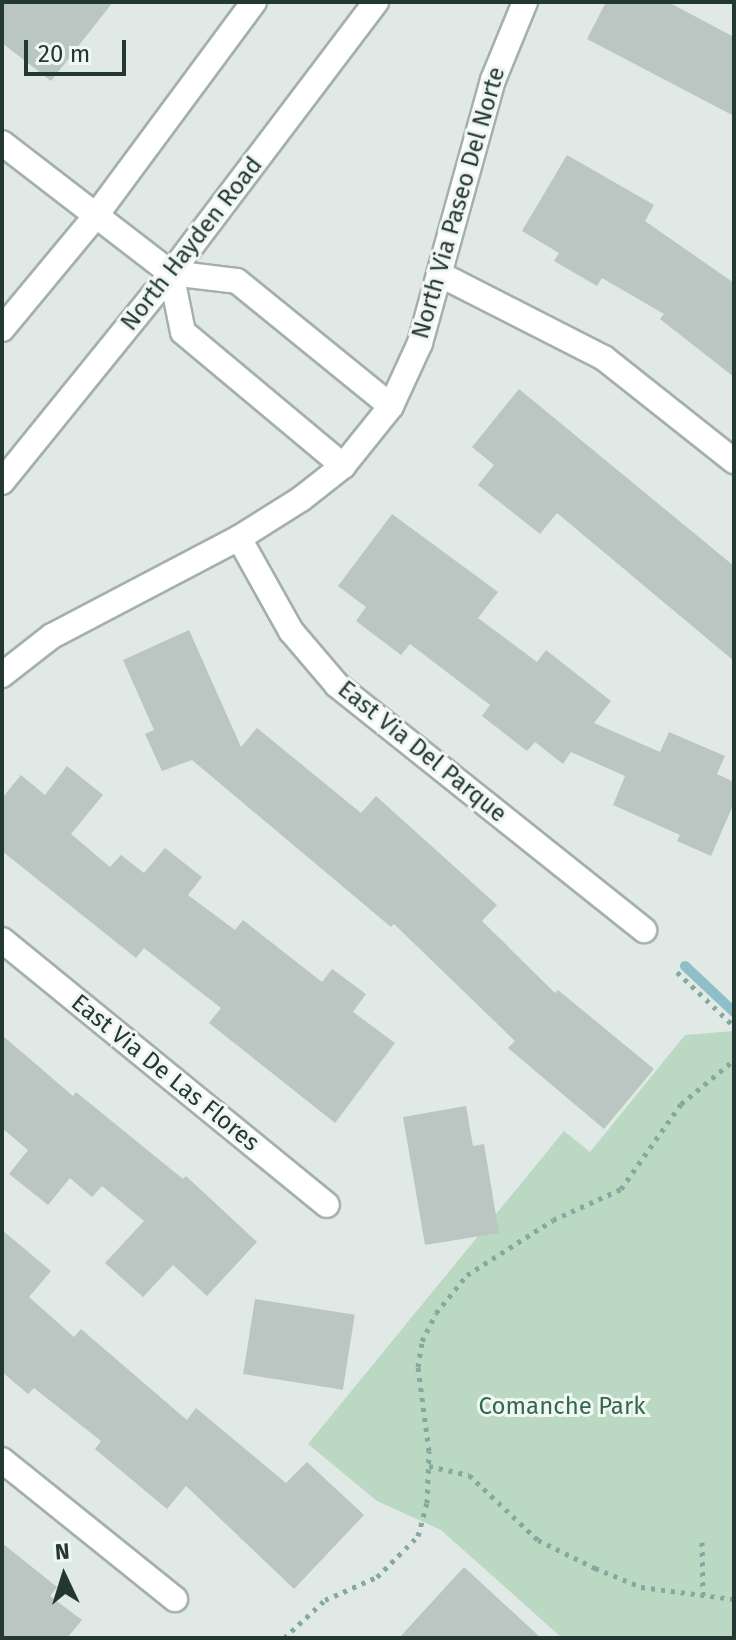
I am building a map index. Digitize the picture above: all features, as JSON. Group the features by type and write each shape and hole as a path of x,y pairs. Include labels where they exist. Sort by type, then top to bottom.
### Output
{"street":[{"path":"2,329 94,218 254,2"},
{"name":"North Hayden Road","path":"2,482 171,273 376,2"},
{"name":"North Via Paseo Del Norte","path":"2,675 52,636 239,538 343,466 391,406 420,343 443,276 493,80 525,2"},
{"path":"2,143 94,218 171,273 237,281 391,406"},
{"path":"171,273 183,332 343,466"},
{"path":"443,276 604,358 734,461"},
{"name":"East Via Del Parque","path":"239,538 291,631 337,685 644,930"},
{"name":"East Via De Las Flores","path":"2,940 327,1205"},
{"path":"2,1460 175,1599"}],"path":[{"path":"677,972 734,1026"},
{"path":"284,1638 325,1600 377,1577 403,1557 418,1536 427,1503 429,1466 418,1367 422,1341 436,1313 467,1275 553,1220 621,1189 681,1104 734,1060"},
{"path":"429,1466 469,1475 538,1540 595,1568 641,1587 734,1599"},
{"path":"702,1542 703,1597"}],"green space":[{"name":"Comanche Park","path":"734,1031 734,1638 562,1638 441,1530 377,1501 308,1444 564,1131 590,1152 685,1035"}],"building":[{"path":"2,2 113,2 51,81 2,43"},
{"path":"606,2 668,2 734,37 734,116 587,39"},
{"path":"567,155 654,205 645,221 734,283 734,377 660,319 664,314 602,278 597,286 554,261 559,253 522,231"},
{"path":"519,389 734,566 734,661 557,513 540,534 478,485 494,465 472,447"},
{"path":"392,514 498,592 478,618 537,662 546,650 611,701 594,723 660,752 669,732 725,756 717,774 734,782 734,803 711,856 677,841 680,835 613,805 625,776 571,752 563,764 535,742 527,751 482,716 490,705 410,644 401,655 356,621 366,607 338,586"},
{"path":"189,630 241,747 257,728 361,813 376,796 497,905 482,921 555,993 558,990 654,1069 604,1129 508,1048 515,1041 394,924 391,927 192,760 162,771 145,734 154,730 123,660"},
{"path":"67,766 103,795 71,834 110,867 121,855 144,873 165,848 202,877 188,895 235,930 243,920 322,982 332,969 366,994 353,1012 395,1043 335,1123 209,1023 221,1008 144,948 136,958 2,851 2,798 21,775 45,795"},
{"path":"2,1035 73,1096 76,1092 183,1179 186,1176 257,1242 207,1296 173,1265 143,1297 105,1263 144,1221 102,1186 92,1197 70,1178 48,1205 9,1174 28,1150 2,1128"},
{"path":"466,1106 473,1146 484,1144 499,1233 425,1245 403,1117"},
{"path":"2,1230 51,1271 29,1297 74,1337 81,1329 187,1420 196,1408 286,1483 307,1462 364,1515 294,1589 186,1486 167,1509 95,1449 101,1441 34,1388 28,1394 2,1372"},
{"path":"255,1299 355,1315 343,1390 243,1374"},
{"path":"2,1543 57,1587 50,1596 82,1620 67,1638 2,1638"},
{"path":"464,1567 541,1638 399,1638"}],"waterway":[{"path":"685,966 734,1012"}]}
